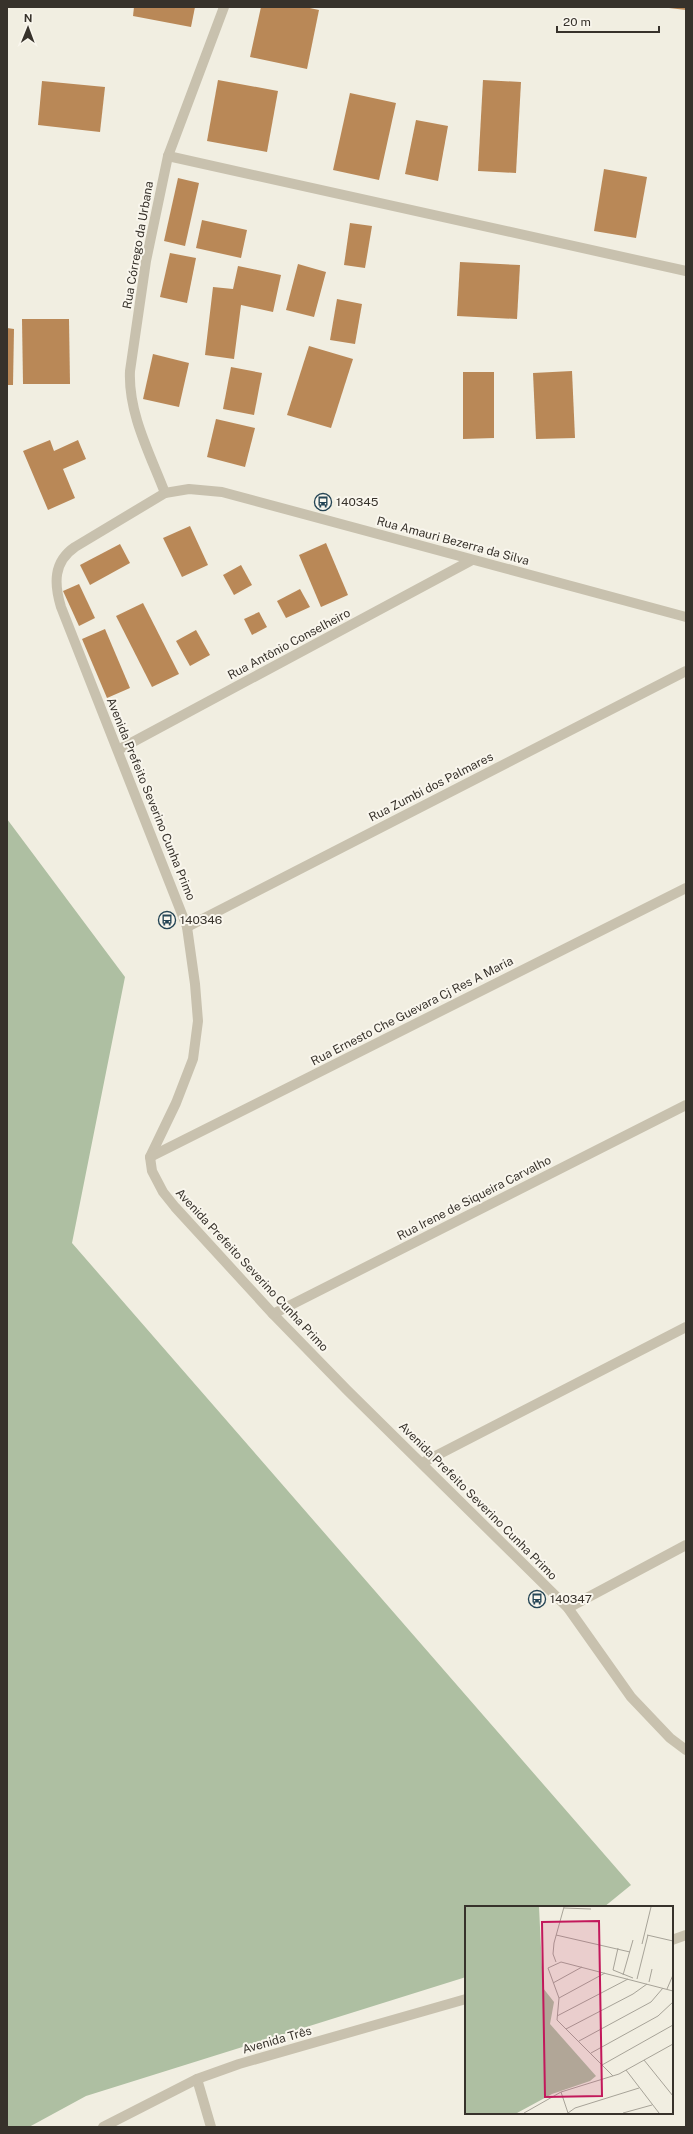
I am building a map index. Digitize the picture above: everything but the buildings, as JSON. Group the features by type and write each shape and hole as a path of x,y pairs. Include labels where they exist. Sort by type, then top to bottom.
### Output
{"street":[{"name":"Rua Córrego da Urbana","path":"165,493 136,415 130,386 146,261 168,156 224,7"},
{"path":"168,156 686,271"},
{"name":"Avenida Prefeito Severino Cunha Primo","path":"190,488 165,493 67,552 62,558 56,580 57,594 61,607 187,926 195,984 198,1021 193,1059 176,1103 150,1157 152,1171 163,1192 175,1207 273,1314 347,1390 422,1462 568,1608 631,1697 670,1738 686,1750"},
{"name":"Rua Amauri Bezerra da Silva","path":"190,488 222,492 686,617"},
{"name":"Rua Antônio Conselheiro","path":"118,750 472,560"},
{"name":"Rua Zumbi dos Palmares","path":"187,926 686,671"},
{"name":"Rua Ernesto Che Guevara Cj Res A Maria","path":"150,1157 686,888"},
{"name":"Rua Irene de Siqueira Carvalho","path":"273,1314 686,1105"},
{"path":"422,1462 686,1326"},
{"path":"568,1608 686,1545"},
{"path":"673,1940 686,1936"},
{"name":"Avenida Três","path":"103,2127 197,2079 239,2064 465,1999"},
{"path":"197,2079 211,2127"}],"green space":[{"path":"7,819 125,977 72,1243 631,1885 605,1906 465,1906 465,1977 86,2096 29,2127 7,2127"}],"place":[{"name":"140345","path":"323,502"},
{"name":"140346","path":"167,920"},
{"name":"140347","path":"537,1599"}]}
